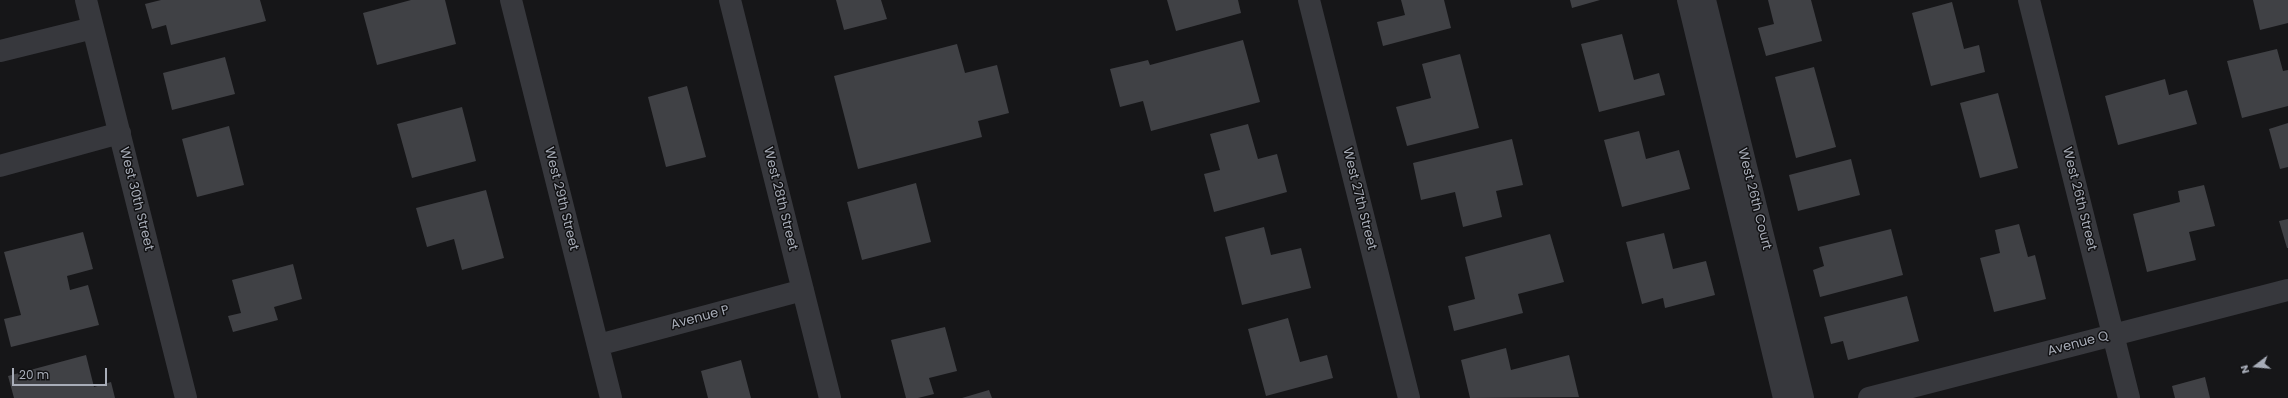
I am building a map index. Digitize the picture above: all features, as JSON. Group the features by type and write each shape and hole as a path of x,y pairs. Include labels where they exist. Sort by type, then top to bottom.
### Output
{"street":[{"name":"West 30th Street","path":"86,0 186,398"},
{"name":"West 29th Street","path":"511,0 611,398"},
{"name":"West 28th Street","path":"730,0 830,398"},
{"name":"West 27th Street","path":"1309,0 1409,398"},
{"name":"West 26th Court","path":"1688,0 1784,398"},
{"name":"West 26th Court","path":"1705,0 1803,398"},
{"name":"West 26th Street","path":"2029,0 2129,398"},
{"path":"0,51 93,28"},
{"path":"0,166 120,133"},
{"name":"Avenue P","path":"598,345 803,290"},
{"name":"Avenue Q","path":"1869,398 2288,290"}],"building":[{"path":"161,0 260,0 266,21 171,45 166,25 152,29 145,4"},
{"path":"411,0 445,0 456,44 377,65 363,13"},
{"path":"836,0 881,0 887,19 844,30"},
{"path":"1167,0 1238,0 1241,13 1176,31"},
{"path":"1401,0 1444,0 1451,28 1383,46 1377,22 1405,15"},
{"path":"1570,0 1600,0 1572,8"},
{"path":"1768,0 1811,0 1822,41 1766,56 1758,28 1774,24"},
{"path":"2253,0 2288,0 2288,23 2260,30"},
{"path":"1952,2 1964,49 1979,45 1985,72 1931,86 1912,13"},
{"path":"1622,34 1634,80 1659,73 1665,95 1599,112 1581,44"},
{"path":"1243,40 1260,102 1151,131 1143,101 1120,107 1110,69 1148,60 1150,65"},
{"path":"957,44 965,73 997,65 1009,113 978,121 982,137 858,169 834,76"},
{"path":"2277,49 2283,71 2288,70 2288,106 2242,118 2227,61"},
{"path":"1460,54 1479,128 1407,146 1396,107 1431,98 1422,64"},
{"path":"225,57 235,94 172,110 163,73"},
{"path":"1814,67 1836,147 1796,158 1775,77"},
{"path":"2165,79 2169,95 2187,90 2197,124 2118,145 2105,96"},
{"path":"687,86 706,157 666,167 648,97"},
{"path":"1998,93 2018,168 1980,178 1960,103"},
{"path":"462,107 476,161 412,178 397,124"},
{"path":"2288,123 2288,167 2280,169 2269,129"},
{"path":"1248,124 1258,159 1277,154 1287,192 1214,212 1204,174 1220,170 1210,134"},
{"path":"229,126 244,185 197,197 182,139"},
{"path":"1639,131 1646,159 1679,150 1690,189 1622,207 1604,140"},
{"path":"1512,139 1523,185 1496,191 1502,217 1463,227 1455,192 1421,200 1413,163"},
{"path":"1851,159 1860,195 1798,211 1789,175"},
{"path":"916,183 931,242 862,260 847,202"},
{"path":"2204,185 2215,226 2189,232 2196,260 2147,272 2133,214 2180,202 2178,191"},
{"path":"486,190 504,258 462,270 454,239 427,247 416,208"},
{"path":"2288,219 2288,248 2287,248 2279,221"},
{"path":"2019,224 2028,257 2035,255 2046,299 1994,312 1980,258 2000,253 1995,230"},
{"path":"1264,227 1271,255 1301,248 1311,288 1242,305 1225,237"},
{"path":"1891,229 1903,275 1820,297 1813,270 1824,266 1819,247"},
{"path":"83,232 93,269 67,276 70,290 88,285 99,325 11,347 4,319 21,315 4,252"},
{"path":"1664,233 1673,269 1706,261 1715,295 1665,308 1663,298 1642,304 1626,242"},
{"path":"1550,234 1564,282 1518,294 1523,313 1454,331 1448,306 1475,299 1465,257"},
{"path":"293,264 302,299 274,307 278,320 233,332 228,316 241,313 232,280"},
{"path":"1907,296 1919,341 1848,360 1843,341 1831,344 1824,317"},
{"path":"1288,318 1300,362 1327,355 1333,378 1266,396 1248,329"},
{"path":"945,327 957,371 929,378 934,394 918,398 906,398 891,340"},
{"path":"1506,348 1511,370 1569,355 1579,397 1470,398 1461,360"},
{"path":"86,355 94,387 111,382 115,398 14,398 8,376"},
{"path":"741,360 751,398 708,398 701,371"},
{"path":"2205,377 2210,398 2175,398 2172,386"},
{"path":"989,390 992,398 962,398"}]}
